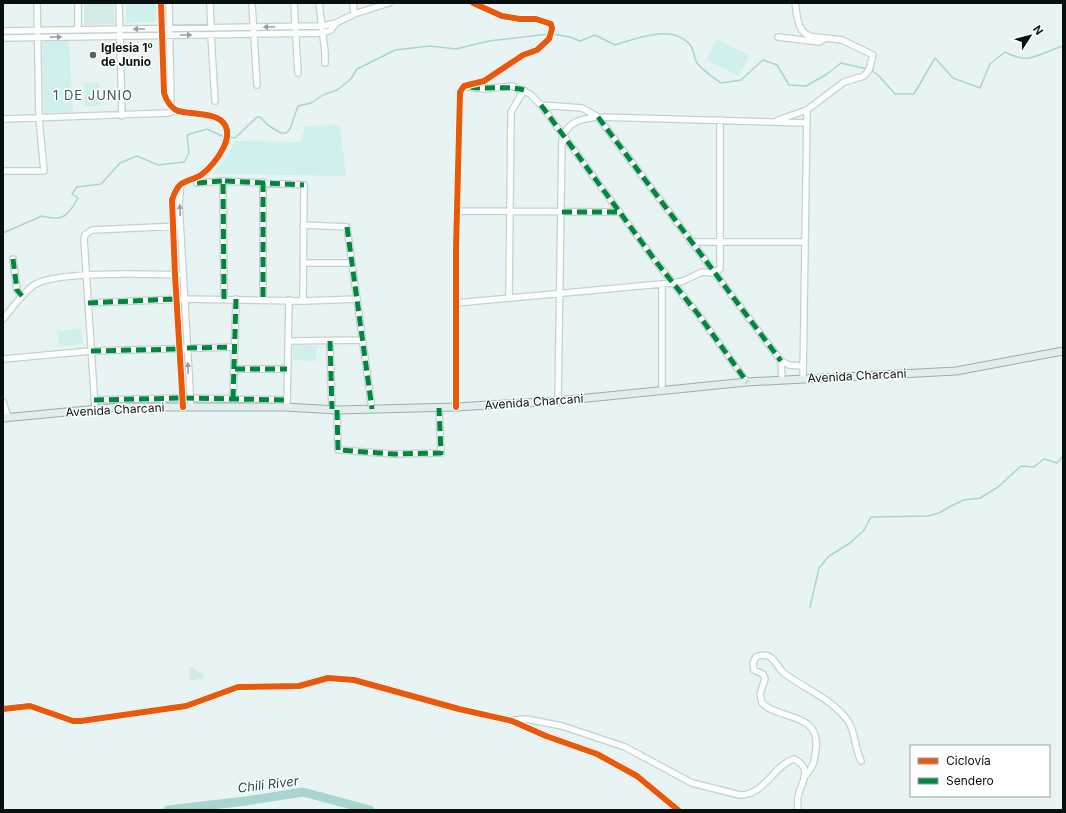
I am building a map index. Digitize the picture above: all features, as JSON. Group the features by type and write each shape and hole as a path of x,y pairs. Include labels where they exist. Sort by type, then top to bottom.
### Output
{"main road":[{"name":"Avenida Charcani","path":"6,418 95,408 287,404 334,409 439,408 558,401 747,382 956,371 1063,351"}],"street":[{"path":"3,171 44,171 39,118 37,3"},
{"path":"78,3 78,30"},
{"path":"119,3 122,116"},
{"path":"161,3 164,93 173,108 216,118 223,122 228,133 227,140 220,152 200,175 181,184 175,191 172,200 176,299 183,398 187,407"},
{"path":"3,119 122,116 169,113 173,108 168,28 169,3"},
{"path":"210,3 211,27"},
{"path":"252,3 252,27 257,85"},
{"path":"294,3 294,34 298,73"},
{"path":"319,3 325,63"},
{"path":"353,3 354,14"},
{"path":"3,31 322,26 336,23 354,14 389,3"},
{"path":"456,407 456,303 460,92 464,86 484,81 523,55 537,50 549,39 552,29 551,24 542,21 502,16 473,3"},
{"path":"774,121 807,110 844,82 864,76 869,70 873,55 842,40 810,36 804,33 800,26 795,3"},
{"path":"3,38 323,33 331,30 336,23"},
{"path":"211,35 215,101"},
{"path":"778,37 819,42 826,38"},
{"path":"464,86 483,89 512,86 524,90 540,105 564,134 619,212 747,382"},
{"path":"509,297 511,112 524,90"},
{"path":"540,105 582,108 598,117 781,361 788,365 802,366"},
{"path":"803,379 807,110"},
{"path":"558,401 564,134 567,128 573,123 582,119 598,117 807,123"},
{"path":"456,303 560,292 672,283 683,281 702,272 714,273 720,269 720,120"},
{"path":"223,181 224,299"},
{"path":"196,183 223,181 263,182 274,185 304,185 303,301"},
{"path":"263,182 263,299"},
{"path":"181,184 179,203 190,398 187,407"},
{"path":"458,211 619,212"},
{"path":"304,225 346,227 372,409"},
{"path":"95,408 85,276 84,239 88,231 180,226"},
{"path":"691,242 805,242"},
{"path":"13,258 17,290 22,296"},
{"path":"303,263 352,263"},
{"path":"3,319 22,296 41,282 85,276 183,275"},
{"path":"662,284 662,391"},
{"path":"88,303 176,299 263,299 303,301 357,299"},
{"path":"234,399 236,299"},
{"path":"94,400 190,398 234,399 287,404 289,300"},
{"path":"289,341 362,340"},
{"path":"330,341 338,450 393,454 441,453 439,408"},
{"path":"3,358 90,351 235,347"},
{"path":"781,361 782,380"},
{"path":"235,369 287,369"},
{"path":"3,402 6,418"},
{"path":"798,810 797,798 805,777 815,762 817,744 814,734 806,723 791,715 773,711 762,703 760,694 765,679 763,674 754,670 753,663 756,657 762,655 772,658 783,672 812,691 842,714 848,721 852,731 856,752 860,761"},
{"path":"3,709 30,706 73,721 81,721 186,706 238,687 299,686 317,680 336,678 370,684 459,709 512,720 546,736 597,754 619,765 637,776 678,810"},
{"path":"512,720 526,719 562,726 624,747 692,783 740,796 746,795 758,789 785,763 794,759 801,763 805,770 805,777"}],"shaded area":[{"path":"84,3 114,3 114,24 84,25"},
{"path":"126,3 156,3 156,22 126,23"},
{"path":"716,39 749,55 739,76 706,60"},
{"path":"69,41 73,112 44,113 42,42"},
{"path":"99,82 101,106 85,106 84,83"},
{"path":"340,125 346,176 213,174 229,153 235,141 301,142 305,126"},
{"path":"81,328 83,344 59,346 57,331"},
{"path":"293,345 317,346 316,361 293,360"},
{"path":"189,666 203,674 203,678 190,681"}],"waterway":[{"path":"228,137 235,138 257,117 260,117 269,126 281,133 286,133 290,129 298,106 311,103 323,95 337,90 350,80 357,69 395,50 430,46 456,49 489,41 549,34"},
{"path":"553,34 570,37 580,41 595,35 615,45 655,34 675,35 684,39 691,46 699,66 721,83 741,80 763,60 777,65 789,85 806,86 827,74 841,63 867,69"},
{"path":"871,70 878,75 895,94 914,94 935,58 953,78 980,88 990,64 1005,52 1021,58 1028,58 1063,46"},
{"path":"3,233 42,216 49,218 60,218 64,216 68,213 78,198 72,194 77,187 101,184 120,163 137,156 158,165 184,162 189,153 187,135 207,129 224,137"},
{"path":"810,607 819,568 829,556 850,543 864,530 871,517 928,516 939,513 964,500 980,498 998,487 1021,466 1034,467 1044,459 1057,463 1063,456"},
{"name":"Chili River","path":"168,810 246,801 303,792 370,810"}],"marked path":[{"path":"470,87 510,88 524,90"},
{"path":"541,105 657,263 698,314 747,382"},
{"path":"598,117 781,361"},
{"path":"197,183 223,181"},
{"path":"224,299 223,181 304,185"},
{"path":"263,182 263,299"},
{"path":"562,212 619,212"},
{"path":"347,227 372,409"},
{"path":"13,259 17,290 22,296"},
{"path":"88,303 176,299"},
{"path":"233,399 236,299"},
{"path":"330,341 332,409"},
{"path":"187,348 235,347"},
{"path":"91,351 180,349"},
{"path":"235,369 287,369"},
{"path":"94,400 183,398 287,400"},
{"path":"337,410 338,450 393,454 441,453 439,408"}],"cycle path":[{"path":"161,3 164,93 166,98 175,110 208,115 217,118 224,123 227,131 227,139 224,147 213,164 201,175 181,184 176,189 172,200 183,407"},
{"path":"456,407 456,249 460,92 464,86 484,81 523,55 537,50 549,39 552,29 551,24 536,19 520,19 502,16 473,3"},
{"path":"3,709 30,706 73,721 81,721 186,706 238,687 299,686 328,678 354,680 459,709 512,721 546,736 597,754 637,776 678,810"}],"place":[{"name":"Iglesia 1º de Junio","path":"93,55"}],"district":[{"name":"1 DE JUNIO","path":"93,95"}]}
